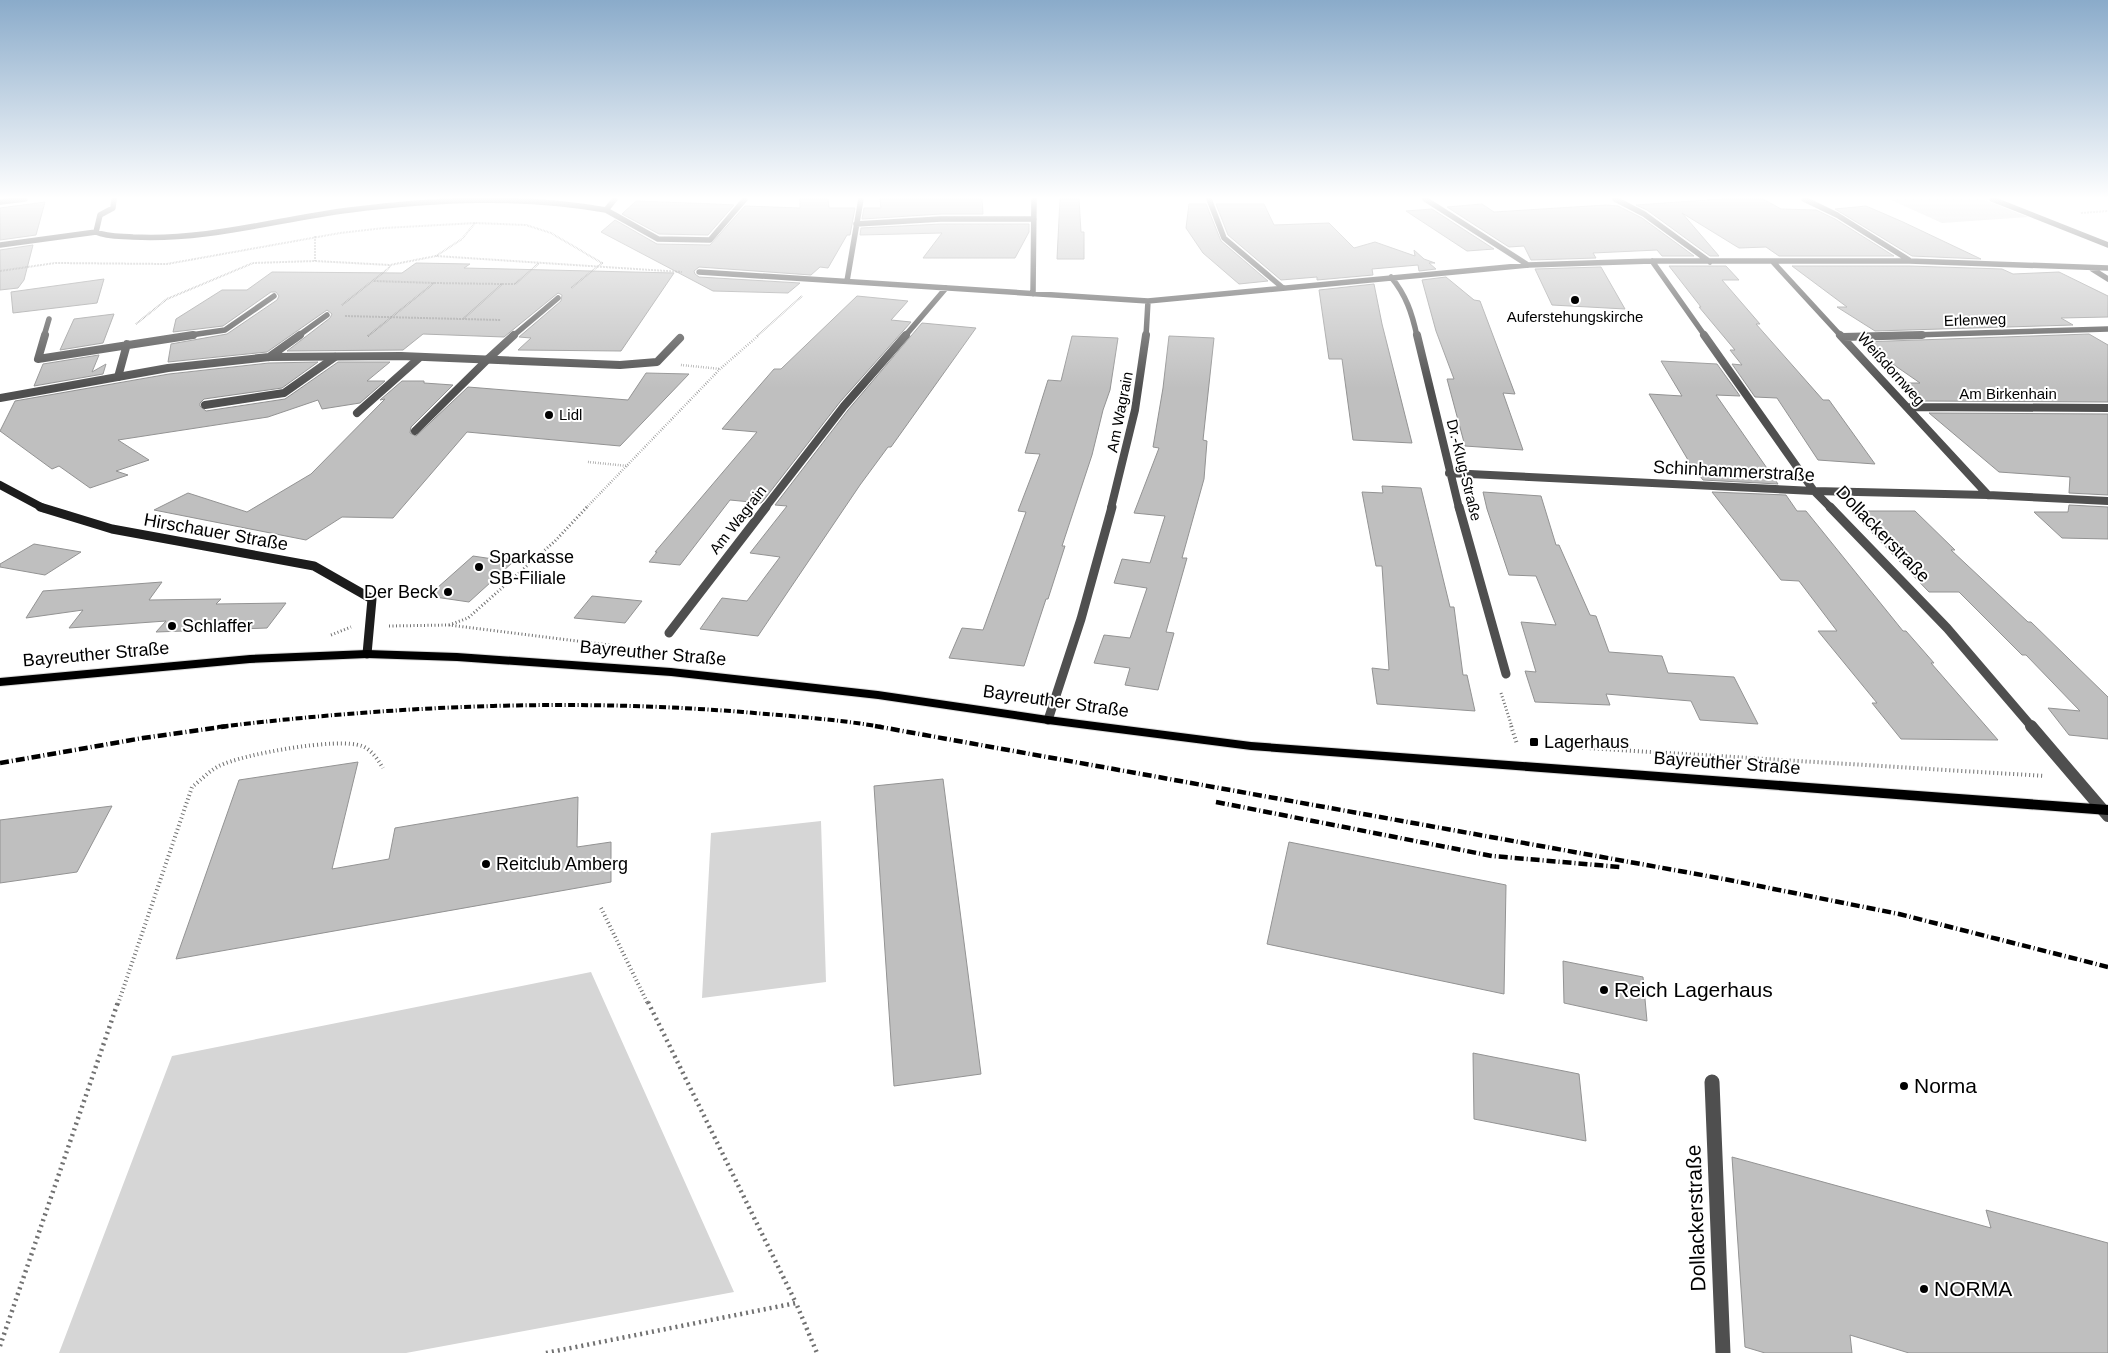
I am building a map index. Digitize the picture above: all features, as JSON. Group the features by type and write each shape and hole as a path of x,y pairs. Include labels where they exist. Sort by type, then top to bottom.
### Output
{"main road":[{"name":"Bayreuther Straße","path":"0,682 250,659 367,654 457,657 671,672 878,695 1048,720 1252,746 2106,812"}],"street":[{"path":"847,281 850,262"},
{"path":"1034,262 1034,294"},
{"path":"1252,262 1283,288"},
{"path":"1524,262 1528,265"},
{"path":"699,272 1148,301 1528,265 1617,262"},
{"name":"Dollackerstraße","path":"1653,262 1814,491 1947,628 2106,812"},
{"name":"Weißdornweg","path":"1773,262 1988,495"},
{"path":"1943,262 2108,268"},
{"path":"2089,267 2108,278"},
{"name":"Dr.-Klug-Straße","path":"1391,277 1402,290 1412,313 1449,473 1506,674"},
{"name":"Am Wagrain","path":"669,633 844,406 946,288"},
{"path":"49,319 38,359 225,330 274,296"},
{"path":"415,431 488,359 530,320 558,298"},
{"name":"Am Wagrain","path":"1048,720 1078,633 1135,420 1147,337 1148,301"},
{"path":"269,357 327,315"},
{"path":"2098,329 2108,334"},
{"name":"Erlenweg","path":"1844,337 2108,329"},
{"path":"0,398 203,363 269,357 488,359 620,365 657,362 680,338"},
{"path":"118,377 126,344"},
{"path":"205,405 284,393 339,357"},
{"path":"357,414 419,358"},
{"name":"Am Birkenhain","path":"1908,407 2108,408"},
{"name":"Schinhammerstraße","path":"1449,473 1814,491 1988,495 2108,501"},
{"name":"Hirschauer Straße","path":"0,485 41,508 112,530 314,566 372,599 367,654"},
{"name":"Dollackerstraße","path":"1712,1082 1723,1353"}],"path":[{"path":"0,271 54,262"},
{"path":"126,344 131,328 152,309 175,296 253,263 280,262"},
{"path":"336,262 390,265 405,262"},
{"path":"374,281 515,284 539,262"},
{"path":"541,262 699,272"},
{"path":"558,298 602,264 600,262"},
{"path":"327,315 374,281 390,265"},
{"path":"449,625 468,618 555,541 720,369 821,279"},
{"path":"339,357 393,317 434,283"},
{"path":"463,319 502,284"},
{"path":"327,315 530,320"},
{"path":"657,362 720,369"},
{"path":"588,462 629,466"},
{"path":"491,552 492,558 530,563"},
{"path":"1506,674 1500,693 1517,744"},
{"path":"0,1346 192,787 220,766 276,751 328,744 361,745 376,755 383,768"},
{"path":"600,908 796,1303 818,1353"},
{"path":"546,1353 796,1303"}],"shaded area":[{"path":"821,821 826,982 702,998 711,833"},
{"path":"591,972 734,1292 406,1353 59,1353 172,1056"}],"building":[{"path":"0,262 29,262 24,280 18,288 0,290"},
{"path":"658,262 831,262 828,268 820,267 811,275 699,267 694,271 699,277 800,283 788,293 713,291"},
{"path":"1214,262 1246,262 1268,281 1239,284"},
{"path":"1260,262 1433,262 1435,263 1429,263 1436,269 1419,271 1418,265 1372,269 1373,275 1317,280 1317,277 1281,280"},
{"path":"416,263 470,264 464,268 674,273 621,351 518,350 531,338 519,337 561,301 562,295 558,293 504,337 423,334 403,350 287,351 330,318 332,314 327,310 267,352 168,362 171,344 227,334 277,300 279,296 276,292 271,292 223,326 173,332 176,319 222,290 247,290 272,272 402,273"},
{"path":"1669,266 1726,266 1739,280 1722,280 1760,324 1756,324 1823,400 1829,400 1875,464 1818,460 1777,398 1755,397 1732,364 1742,365 1730,350 1735,350 1699,307 1701,307"},
{"path":"1792,266 1909,266 2002,269 2013,274 2059,272 2108,296 2108,317 2061,318 2073,325 1875,331 1837,307 1847,307"},
{"path":"1601,267 1625,309 1552,305 1535,269"},
{"path":"1446,277 1474,300 1480,301 1515,394 1503,393 1523,450 1465,446 1447,379 1454,379 1436,331 1422,280"},
{"path":"104,279 97,303 13,313 11,292"},
{"path":"1374,284 1382,324 1412,443 1353,440 1342,359 1329,359 1319,290"},
{"path":"857,296 908,301 891,320 911,322 840,402 761,503 730,500 680,565 649,562 657,552 655,552 757,432 722,429 774,369 781,369"},
{"path":"114,314 103,343 60,350 74,319"},
{"path":"922,323 976,328 891,447 888,447 860,485 758,636 700,629 722,598 747,601 780,557 750,553 787,506 775,505 848,410"},
{"path":"2089,334 2108,345 2108,402 1924,401 1901,383 1920,383 1861,342"},
{"path":"1072,336 1118,338 1110,390 1092,455 1062,546 1065,546 1048,599 1046,599 1024,666 949,658 962,628 983,630 1026,512 1018,511 1040,454 1025,453 1048,380 1061,381"},
{"path":"1169,336 1214,338 1203,440 1207,441 1204,479 1182,558 1187,558 1166,632 1174,633 1158,690 1125,685 1130,668 1094,663 1104,635 1130,638 1147,588 1114,583 1122,559 1150,563 1165,516 1134,513 1159,448 1153,447"},
{"path":"99,355 92,372 106,364 103,374 34,386 43,364"},
{"path":"1661,361 1717,364 1740,396 1716,395 1778,484 1703,480 1691,465 1649,394 1682,396"},
{"path":"318,362 282,388 204,399 200,406 206,411 285,399 338,362 390,362 367,381 385,381 360,403 322,409 318,400 268,417 118,440 149,460 116,471 128,475 90,488 59,466 52,469 0,431 15,401 169,374 269,363"},
{"path":"646,373 689,374 620,446 467,432 393,518 342,517 306,540 154,510 188,493 247,512 311,474 385,399 380,400 402,381 424,381 424,383 453,385 411,427 410,433 416,436 468,387 628,400"},
{"path":"1929,413 2108,414 2108,495 2069,493 2070,477 1999,472"},
{"path":"1382,486 1421,488 1450,607 1454,607 1463,675 1467,675 1475,711 1377,704 1372,668 1389,670 1382,566 1376,566 1362,492 1383,493"},
{"path":"1483,492 1541,496 1556,545 1559,545 1590,615 1596,616 1609,652 1662,656 1668,673 1734,677 1758,724 1700,720 1691,701 1606,694 1610,705 1535,702 1525,671 1536,672 1521,622 1556,625 1536,576 1509,575"},
{"path":"1712,492 1786,495 1797,511 1806,511 1903,631 1906,631 1934,663 1931,663 1998,740 1901,739 1872,703 1877,703 1818,631 1837,631 1799,581 1781,580"},
{"path":"2069,505 2108,507 2108,539 2062,538 2034,512 2068,512"},
{"path":"1851,511 1915,511 1955,550 1951,550 2028,622 2031,622 2108,697 2108,739 2069,735 2048,708 2080,711 2026,655 2022,655 1959,592 1929,592"},
{"path":"34,544 81,552 45,575 0,567 0,564"},
{"path":"473,556 513,562 469,602 428,596"},
{"path":"162,582 149,600 221,599 216,604 286,603 267,628 156,632 166,621 69,628 83,610 26,618 43,591"},
{"path":"592,596 642,601 625,623 574,618"},
{"name":"Reitclub Amberg","path":"358,762 332,869 389,859 395,828 578,797 577,847 611,842 611,882 176,959 239,780"},
{"path":"943,779 981,1074 894,1086 874,786"},
{"path":"112,806 77,872 0,883 0,820"},
{"path":"1289,842 1506,885 1504,994 1267,944"},
{"name":"Reich Lagerhaus","path":"1563,961 1643,977 1647,1021 1564,1003"},
{"path":"1473,1053 1579,1074 1586,1141 1474,1119"},
{"name":"NORMA","path":"1732,1157 1991,1228 1986,1210 2108,1243 2108,1353 1909,1353 1850,1335 1852,1353 1765,1353 1745,1347"}],"railway":[{"path":"218,727 415,709 546,705 611,705 743,712 882,727"},
{"path":"0,763 143,738 228,726"},
{"path":"875,726 1724,879 1899,914 2108,967"},
{"path":"1216,802 1492,856 1620,867"}],"place":[{"name":"Auferstehungskirche","path":"1575,300"},
{"name":"Lidl","path":"549,415"},
{"name":"Sparkasse SB-Filiale","path":"479,567"},
{"name":"Der Beck","path":"448,592"},
{"name":"Schlaffer","path":"172,626"},
{"name":"Lagerhaus","path":"1534,742"},
{"name":"Reitclub Amberg","path":"486,864"},
{"name":"Reich Lagerhaus","path":"1604,990"},
{"name":"Norma","path":"1904,1086"},
{"name":"NORMA","path":"1924,1289"}]}
